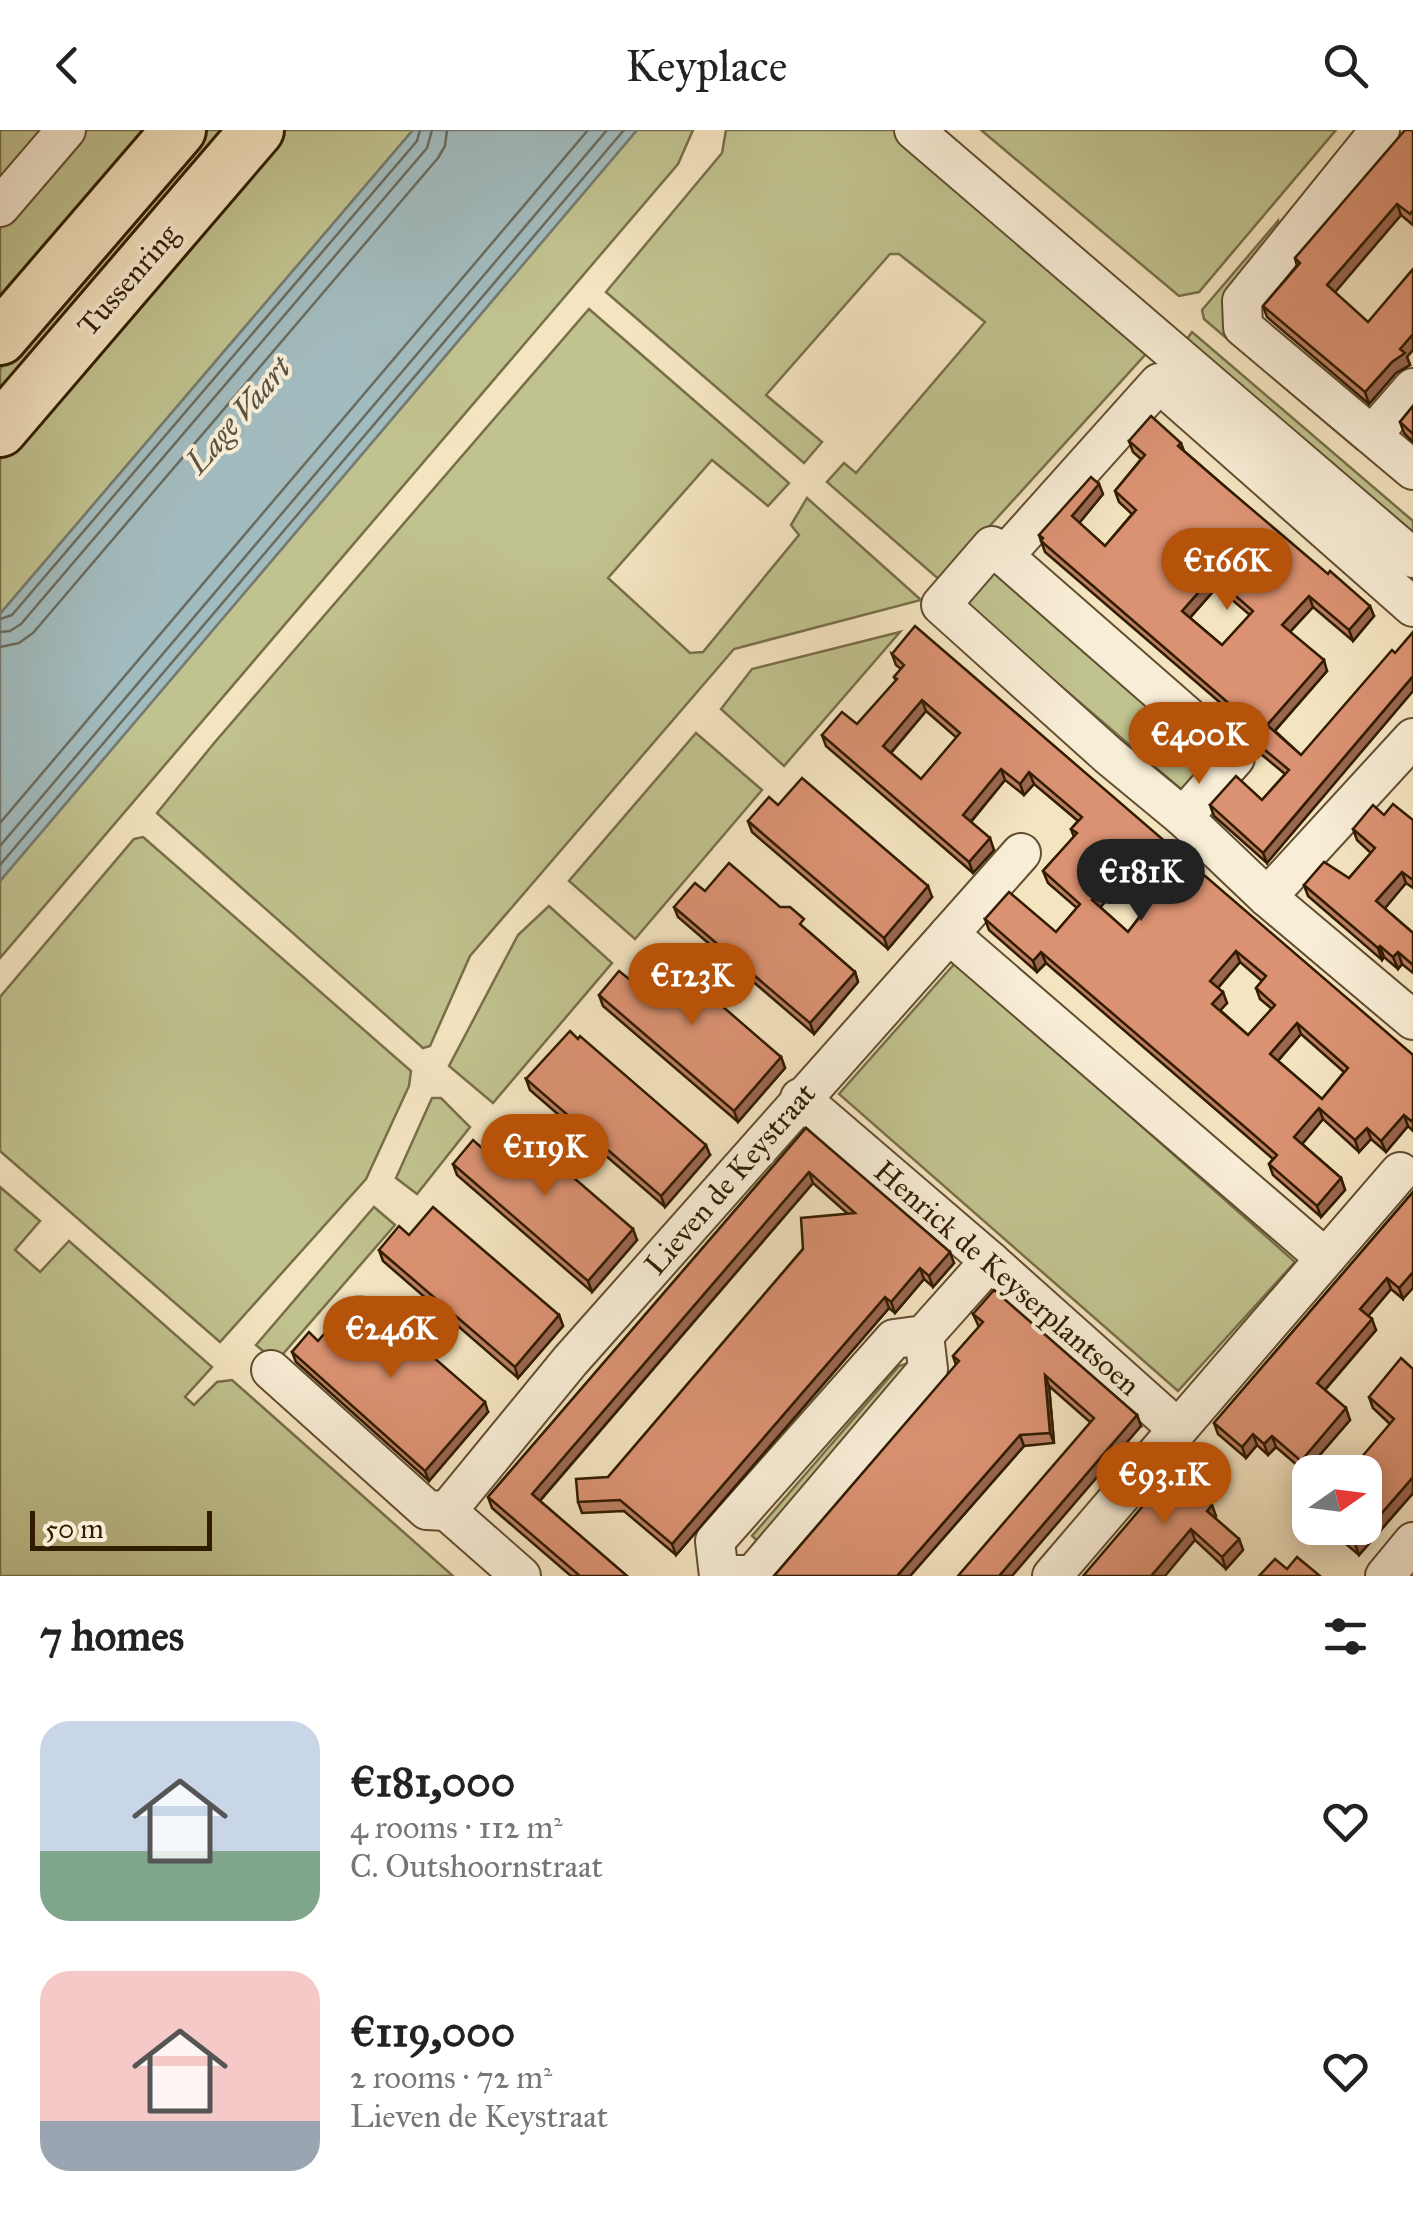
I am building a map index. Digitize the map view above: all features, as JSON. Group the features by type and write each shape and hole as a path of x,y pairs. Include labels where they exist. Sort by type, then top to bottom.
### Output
{"highway":[{"name":"Tussenring","path":"0,338 180,130"},
{"name":"Tussenring","path":"0,430 257,130"}],"street":[{"path":"0,208 66,130"},
{"path":"914,130 1413,558"},
{"path":"1380,130 1242,301 1243,327 1413,470"},
{"path":"1004,556 1159,383 1413,607"},
{"path":"1372,435 1413,388"},
{"path":"1183,818 1234,758 992,546 940,605 1268,897 1413,1020"},
{"path":"1268,897 1406,762"},
{"name":"Lieven de Keystraat","path":"447,1511 570,1361 1021,853"},
{"path":"948,934 1324,1257"},
{"name":"Henrick de Keyserplantsoen","path":"800,1098 1178,1429"},
{"path":"1052,1576 1400,1172"},
{"path":"719,1576 715,1542 894,1339 924,1335 990,1261"},
{"path":"271,1370 427,1510 447,1511 521,1576"},
{"path":"1384,1576 1413,1542"}],"green space":[{"path":"0,130 52,130 0,191"},
{"path":"79,130 161,130 0,315 0,222"},
{"path":"205,130 239,130 0,411 0,369"},
{"path":"282,130 413,130 0,614 0,458"},
{"path":"637,130 693,130 678,164 0,958 0,881"},
{"path":"726,130 896,130 1153,346 942,582 827,482 844,463 856,473 985,322 899,254 890,254 766,395 822,442 804,463 606,292 722,153"},
{"path":"981,130 1336,130 1199,292 1179,296"},
{"path":"1278,221 1278,238 1226,320 1359,446 1357,449 1204,319 1202,310"},
{"path":"589,309 789,483 768,506 712,460 608,578 690,653 703,652 799,535 791,525 807,498 921,600 734,649 470,956 430,1046 423,1048 157,813"},
{"path":"1192,332 1413,521 1413,538 1184,343"},
{"path":"991,563 1220,761 1189,796 958,598"},
{"path":"900,632 784,766 721,709 752,669"},
{"path":"696,733 762,790 635,939 569,881"},
{"path":"143,837 411,1071 409,1086 366,1179 220,1342 0,1151 0,997 134,839"},
{"path":"549,906 612,963 493,1103 449,1066 518,935"},
{"path":"956,962 1295,1262 1178,1391 839,1094"},
{"path":"432,1098 441,1098 470,1127 417,1194 396,1178"},
{"path":"0,1187 40,1221 15,1250 40,1272 69,1241 212,1367 185,1397 194,1405 217,1382 232,1380 453,1576 0,1576"},
{"path":"374,1207 395,1225 276,1362 256,1345"},
{"path":"914,1361 763,1546 752,1536 899,1366"}],"water":[{"name":"Lage Vaart","path":"413,130 637,130 0,881 0,614"}],"building":[{"path":"1405,130 1413,130 1413,210 1410,214 1397,204 1327,285 1368,322 1413,269 1413,334 1400,349 1405,353 1365,392 1263,306 1300,263 1295,258"},
{"path":"1413,406 1413,434 1400,422"},
{"path":"1151,416 1181,443 1178,446 1370,606 1349,630 1309,596 1282,625 1324,660 1267,725 1301,755 1392,650 1395,653 1413,632 1413,676 1263,853 1210,805 1236,776 1262,800 1289,770 1252,739 1249,734 1255,726 1041,541 1039,535 1091,477 1099,484 1072,516 1105,546 1136,510 1115,491 1145,455 1129,441","holes":["1213,576 1253,611 1222,645 1182,611"]},
{"path":"915,626 1413,1055 1413,1119 1404,1115 1381,1141 1367,1128 1355,1140 1319,1108 1294,1137 1341,1178 1317,1206 1269,1164 1277,1155 1246,1128 1041,952 1033,961 985,919 1009,892 1056,932 1080,904 1043,871 1077,833 1071,829 1082,817 1029,772 1020,784 1001,769 963,815 990,838 969,862 822,735 842,712 857,724 897,679 894,677 904,665 892,654","holes":["922,700 960,733 921,779 883,746","1119,871 1153,900 1128,932 1092,900","1236,951 1266,976 1256,988 1275,1005 1248,1035 1212,1004 1223,992 1210,981","1297,1023 1348,1068 1322,1099 1270,1054"]},
{"path":"802,778 928,886 884,938 748,821 769,797 778,805"},
{"path":"1393,804 1413,820 1413,880 1402,872 1376,901 1413,933 1413,965 1398,952 1393,957 1378,948 1304,885 1324,862 1349,878 1375,848 1353,829 1373,805 1384,815"},
{"path":"729,863 780,907 790,907 804,919 800,924 855,972 810,1023 674,907 695,883 705,891"},
{"path":"655,948 781,1057 734,1111 599,995 619,971 629,979"},
{"path":"570,1031 706,1145 661,1196 526,1079"},
{"path":"507,1120 633,1229 588,1281 453,1164 473,1140 483,1149"},
{"path":"806,1128 950,1252 929,1276 920,1268 891,1302 885,1297 672,1544 620,1500 578,1502 576,1479 608,1477 803,1249 801,1218 855,1213 809,1172 532,1494 627,1576 580,1576 488,1497"},
{"path":"1413,1192 1413,1272 1399,1288 1387,1278 1360,1309 1372,1319 1317,1383 1346,1408 1306,1455 1294,1455 1272,1436 1264,1444 1253,1434 1242,1447 1214,1423"},
{"path":"433,1207 559,1315 515,1367 379,1250 399,1226 409,1235"},
{"path":"994,1290 1137,1415 999,1576 958,1576 1094,1418 1045,1375 1050,1433 1020,1435 897,1576 774,1576 959,1361 953,1356 983,1322 973,1314"},
{"path":"356,1297 364,1297 485,1402 425,1471 292,1352 309,1332 318,1341"},
{"path":"1401,1358 1413,1369 1413,1477 1382,1513 1382,1455 1363,1455 1394,1419 1369,1397"},
{"path":"1184,1458 1211,1482 1200,1494 1212,1505 1207,1511 1239,1539 1222,1557 1191,1529 1151,1576 1083,1576"},
{"path":"1297,1557 1320,1576 1259,1576 1275,1559 1287,1569"}]}
